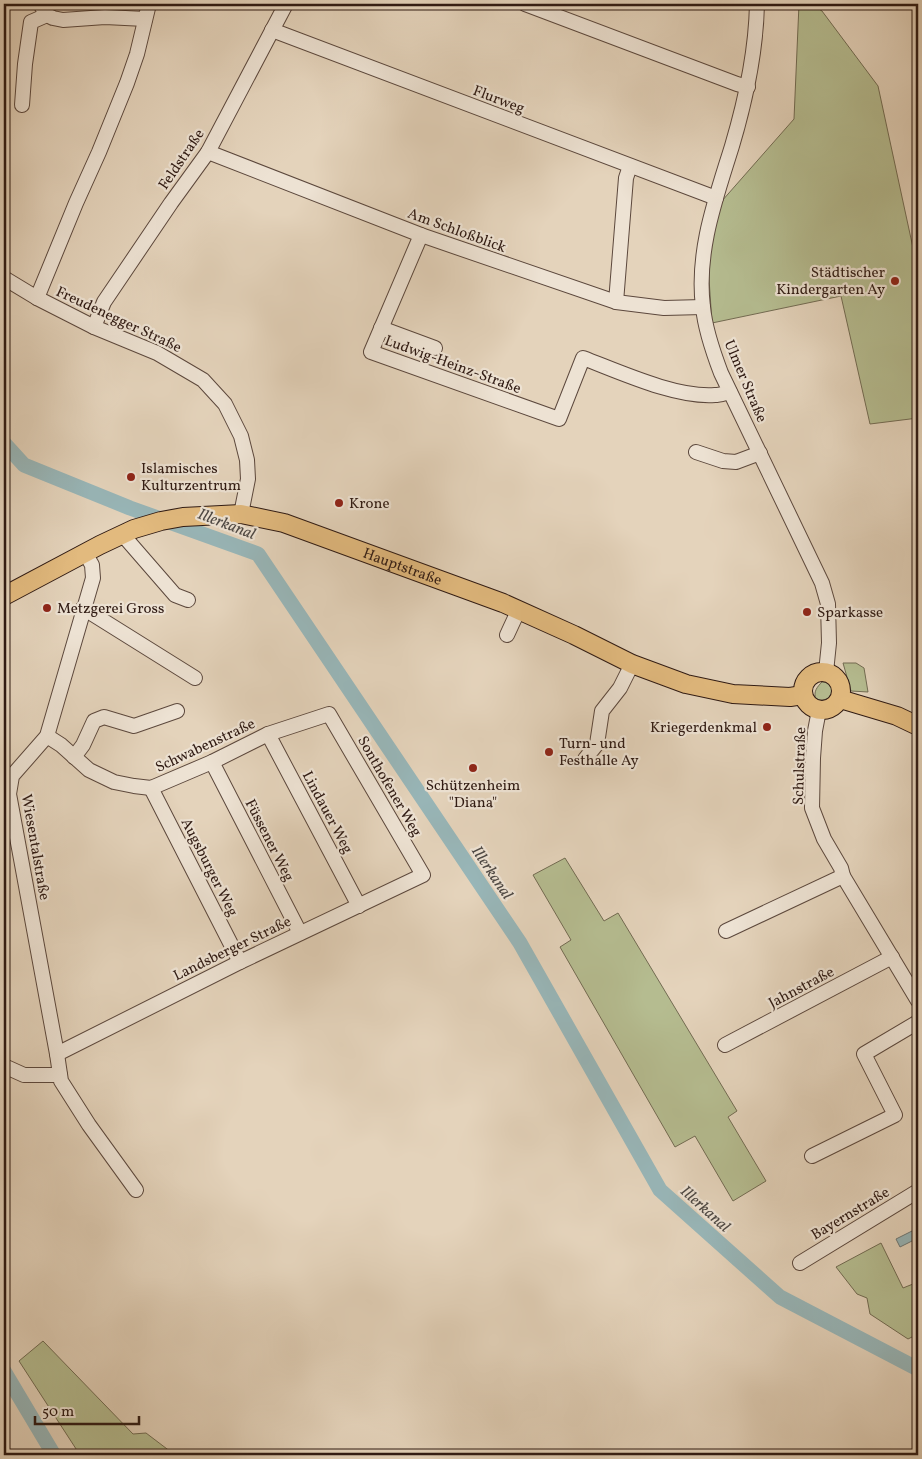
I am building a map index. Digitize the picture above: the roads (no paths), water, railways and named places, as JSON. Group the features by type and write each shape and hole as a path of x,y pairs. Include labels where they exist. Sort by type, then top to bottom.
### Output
{"main road":[{"name":"Hauptstraße","path":"4,596 84,553 128,532 161,521 209,514 241,514 284,523 519,609 632,664 686,684 723,693 790,697 803,695"},
{"path":"826,672 835,676 841,685 842,695 832,708 826,711 808,705 803,695 803,688 807,679 816,673 826,672"},
{"path":"840,699 896,716 918,726"}],"street":[{"name":"Freudenegger Straße","path":"148,4 137,54 127,83 37,298 94,327 156,353 203,380 225,404 241,436 247,460 248,479 241,514"},
{"name":"Feldstraße","path":"94,327 104,302 171,202 208,152 286,4"},
{"path":"525,4 748,87"},
{"name":"Ulmer Straße","path":"757,4 754,52 748,87 706,237 702,269 703,307 713,351 730,392 822,583 828,604 829,643 826,672"},
{"path":"22,105 31,22 43,9 53,18 63,20 145,19"},
{"name":"Flurweg","path":"272,30 716,198"},
{"name":"Am Schloßblick","path":"208,152 421,235 616,302 664,308 703,307"},
{"path":"616,302 626,178 630,166"},
{"name":"Ludwig-Heinz-Straße","path":"421,235 371,352 559,419 584,358 657,386 693,395 715,396 730,392"},
{"path":"4,278 37,298"},
{"path":"381,328 435,348"},
{"path":"696,452 736,462 760,454"},
{"path":"128,532 175,595 188,600"},
{"name":"Wiesentalstraße","path":"84,553 92,565 93,578 47,736 12,776 9,794 10,832 61,1081 136,1190"},
{"path":"83,608 195,678"},
{"path":"507,635 519,609"},
{"path":"585,759 597,744 602,711 620,688 632,664"},
{"name":"Schulstraße","path":"819,710 813,749 812,808 824,839 841,868 842,876 918,1001"},
{"path":"74,756 83,745 94,721 104,717 134,726 177,711"},
{"name":"Schwabenstraße","path":"47,736 61,745 89,770 114,782 151,788 212,762 268,734 329,714"},
{"name":"Sonthofener Weg","path":"329,714 424,875"},
{"name":"Lindauer Weg","path":"268,734 359,906"},
{"name":"Füssener Weg","path":"212,762 300,933"},
{"name":"Augsburger Weg","path":"151,788 240,962"},
{"name":"Landsberger Straße","path":"57,1054 240,962 424,875"},
{"path":"726,931 842,876"},
{"name":"Jahnstraße","path":"725,1045 892,957"},
{"path":"812,1156 895,1115 864,1054 918,1022"},
{"path":"4,1066 24,1075 60,1076"},
{"name":"Bayernstraße","path":"800,1263 918,1191"}],"water":[{"path":"912,1231 916,1239 900,1247 896,1239"}],"waterway":[{"name":"Illerkanal","path":"4,443 24,465 130,508 258,554 520,943 660,1190 780,1297 918,1369"},
{"path":"4,1371 54,1455"}],"place":[{"name":"Städtischer Kindergarten Ay","path":"895,281"},
{"name":"Islamisches Kulturzentrum","path":"131,477"},
{"name":"Krone","path":"339,503"},
{"name":"Metzgerei Gross","path":"47,608"},
{"name":"Sparkasse","path":"807,612"},
{"name":"Kriegerdenkmal","path":"767,727"},
{"name":"Turn- und Festhalle Ay","path":"549,752"},
{"name":"Schützenheim \"Diana\"","path":"473,768"}]}
